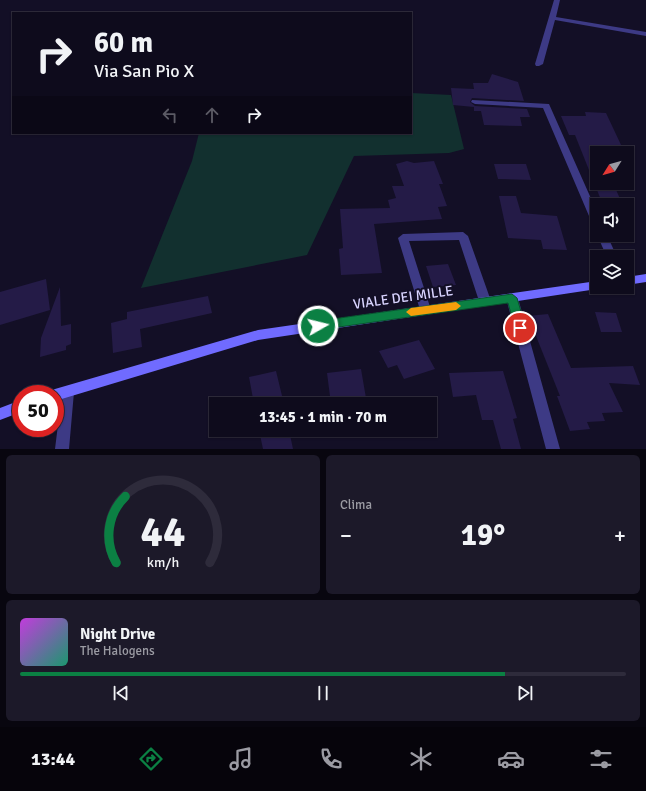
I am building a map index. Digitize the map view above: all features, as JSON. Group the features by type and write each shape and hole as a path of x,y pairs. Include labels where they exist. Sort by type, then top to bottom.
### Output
{"main road":[{"path":"634,280 646,278"},
{"name":"VIALE DEI MILLE","path":"64,393 258,335 590,286"},
{"path":"0,414 12,409"}],"street":[{"path":"539,64 557,0"},
{"path":"552,18 646,34"},
{"path":"475,102 546,106 590,207"},
{"path":"424,310 403,238 463,236 485,302"},
{"path":"512,298 553,449"},
{"path":"62,449 68,392"}],"green space":[{"path":"412,93 451,95 464,149 449,153 354,156 307,255 141,288 192,161 199,134 412,134"}],"building":[{"path":"492,74 518,82 524,101 472,98 470,102 475,106 527,109 530,117 520,117 522,126 484,125 481,111 474,111 474,107 453,105 451,88 474,89 473,83 488,83"},
{"path":"585,112 606,113 622,146 590,146 590,172 575,135 569,135 561,116 586,116"},
{"path":"407,161 414,163 434,161 443,184 439,184 447,206 438,207 442,219 374,224 382,273 341,275 339,249 343,248 340,209 390,208 388,200 396,198 392,186 404,186 396,164"},
{"path":"494,164 526,164 531,180 498,179"},
{"path":"597,190 616,190 620,198 600,198"},
{"path":"499,196 516,196 521,213 557,216 567,250 543,249 541,240 508,238"},
{"path":"448,264 456,285 433,287 426,266"},
{"path":"46,279 50,310 0,325 0,292"},
{"path":"60,287 61,326 71,324 71,344 66,346 66,350 40,357 41,338"},
{"path":"208,296 212,313 140,329 142,347 113,353 111,323 127,319 127,312"},
{"path":"595,312 616,313 622,332 601,332"},
{"path":"548,314 571,368 633,366 640,385 609,383 623,412 602,413 605,421 587,422 590,429 570,431 557,396 560,396 528,316"},
{"path":"419,340 435,369 404,379 397,365 388,368 379,351"},
{"path":"361,369 366,397 330,397 327,373"},
{"path":"276,371 282,397 253,397 249,377"},
{"path":"503,371 517,418 513,419 521,449 501,449 493,420 482,420 476,395 453,397 449,373"},
{"path":"260,437 290,437 293,449 263,449"}],"slow traffic":[{"path":"411,312 456,306"}],"route":[{"path":"318,326 512,298 520,328"}]}
